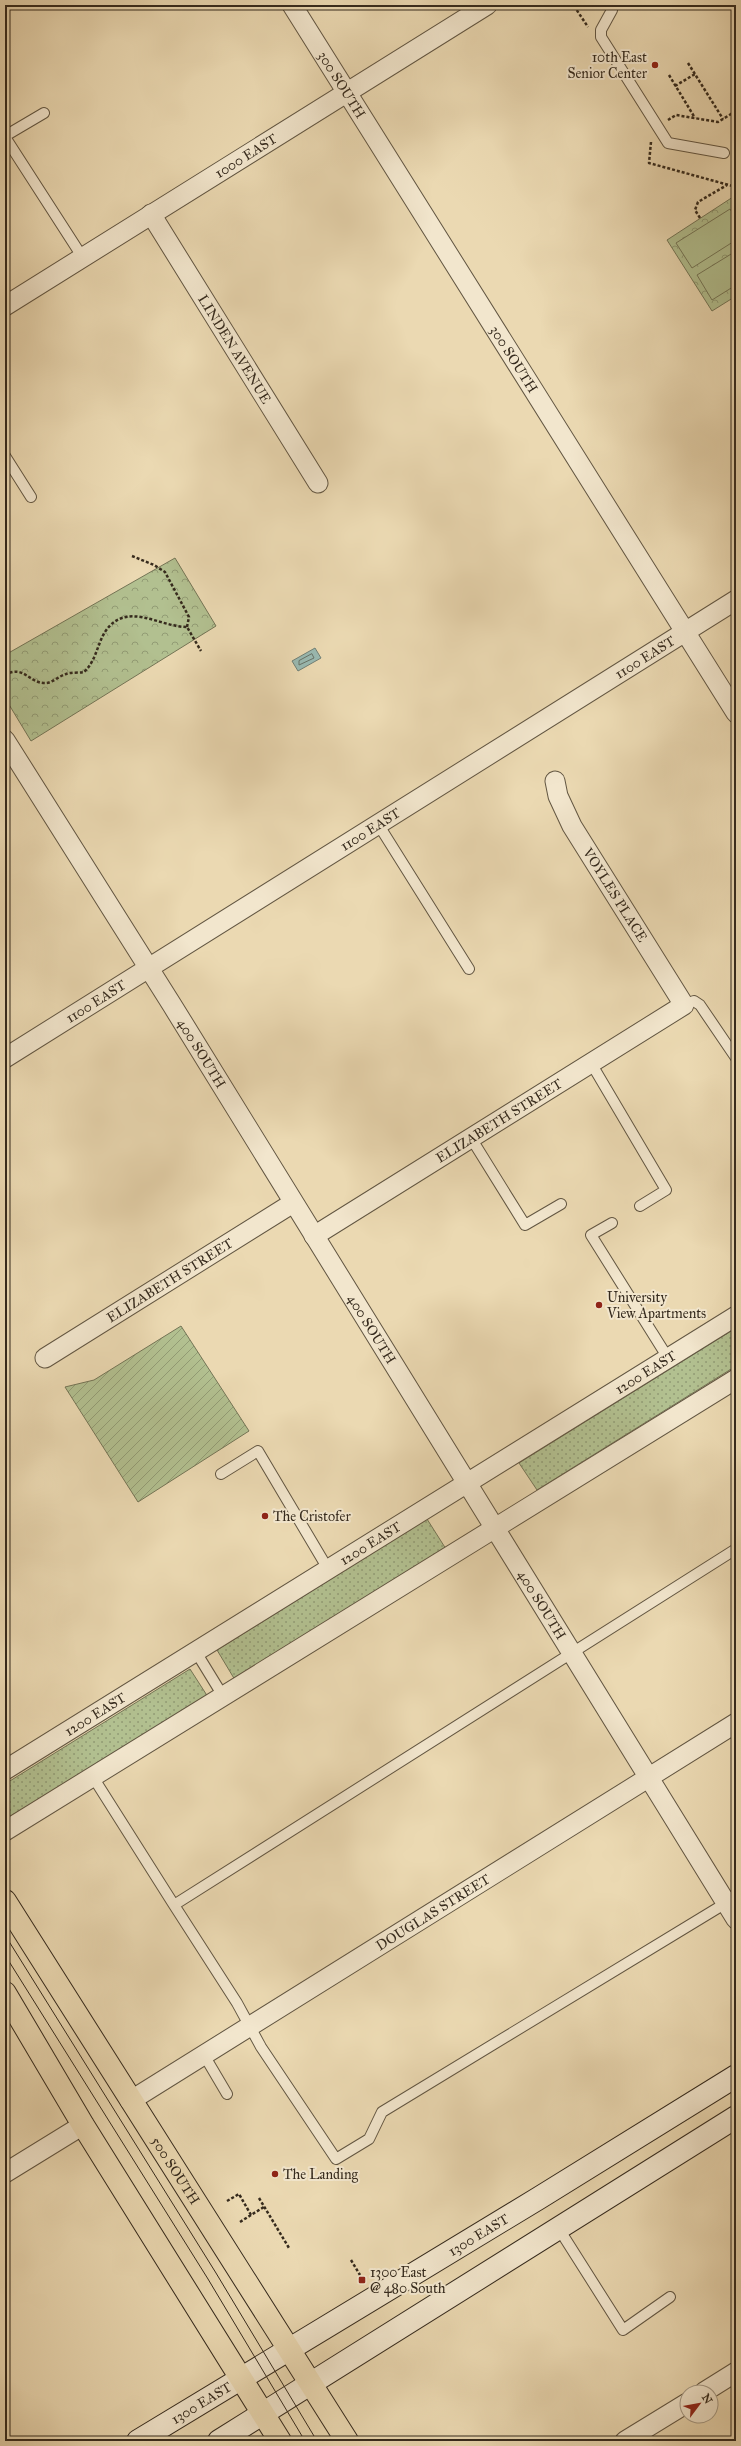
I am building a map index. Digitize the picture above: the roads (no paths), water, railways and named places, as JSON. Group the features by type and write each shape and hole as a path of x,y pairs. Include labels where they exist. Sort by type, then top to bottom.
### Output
{"main road":[{"name":"500 SOUTH","path":"5,1900 130,2101 347,2441"},
{"path":"5,1994 83,2125 280,2441"},
{"name":"1300 EAST","path":"138,2441 539,2198 736,2076"},
{"path":"219,2441 736,2117"}],"street":[{"name":"300 SOUTH","path":"292,5 736,713"},
{"name":"1000 EAST","path":"5,306 487,5"},
{"name":"LINDEN AVENUE","path":"151,214 318,483"},
{"name":"1100 EAST","path":"5,1058 736,600"},
{"name":"400 SOUTH","path":"5,740 148,968 649,1778 731,1899 736,1919"},
{"name":"VOYLES PLACE","path":"555,781 558,796 572,826 684,1005"},
{"name":"ELIZABETH STREET","path":"314,1236 684,1005"},
{"name":"ELIZABETH STREET","path":"45,1358 293,1203"},
{"name":"1200 EAST","path":"5,1770 736,1316"},
{"path":"5,1831 736,1379"},
{"name":"DOUGLAS STREET","path":"130,2101 736,1724"},
{"path":"5,2173 83,2125"},
{"path":"717,2384 736,2372"},
{"path":"625,2441 679,2407"}],"lane":[{"path":"611,5 612,10 601,30 601,38 668,143 724,153"},
{"path":"44,113 5,136 83,258"},
{"path":"5,456 31,496"},
{"path":"378,824 469,969"},
{"path":"684,1005 694,1001 700,1005 736,1058"},
{"path":"591,1063 666,1190 640,1206"},
{"path":"471,1138 525,1225 561,1204"},
{"path":"612,1223 591,1236 668,1358"},
{"path":"221,1474 258,1451 328,1570"},
{"path":"174,1905 736,1549"},
{"path":"196,1652 223,1696"},
{"path":"93,1777 250,2026 261,2047 336,2159 369,2139 382,2112 731,1899"},
{"path":"204,2055 227,2094"},
{"path":"559,2229 623,2330 670,2297"}],"water":[{"path":"315,648 321,658 298,671 292,661"}],"tram line":[{"path":"5,1935 216,2273 317,2441"},
{"path":"5,1955 208,2279 305,2441"}],"place":[{"name":"10th East Senior Center","path":"655,65"},
{"name":"University View Apartments","path":"599,1305"},
{"name":"The Cristofer","path":"265,1516"},
{"name":"The Landing","path":"275,2174"},
{"name":"1300 East @ 480 South","path":"362,2280"}]}
